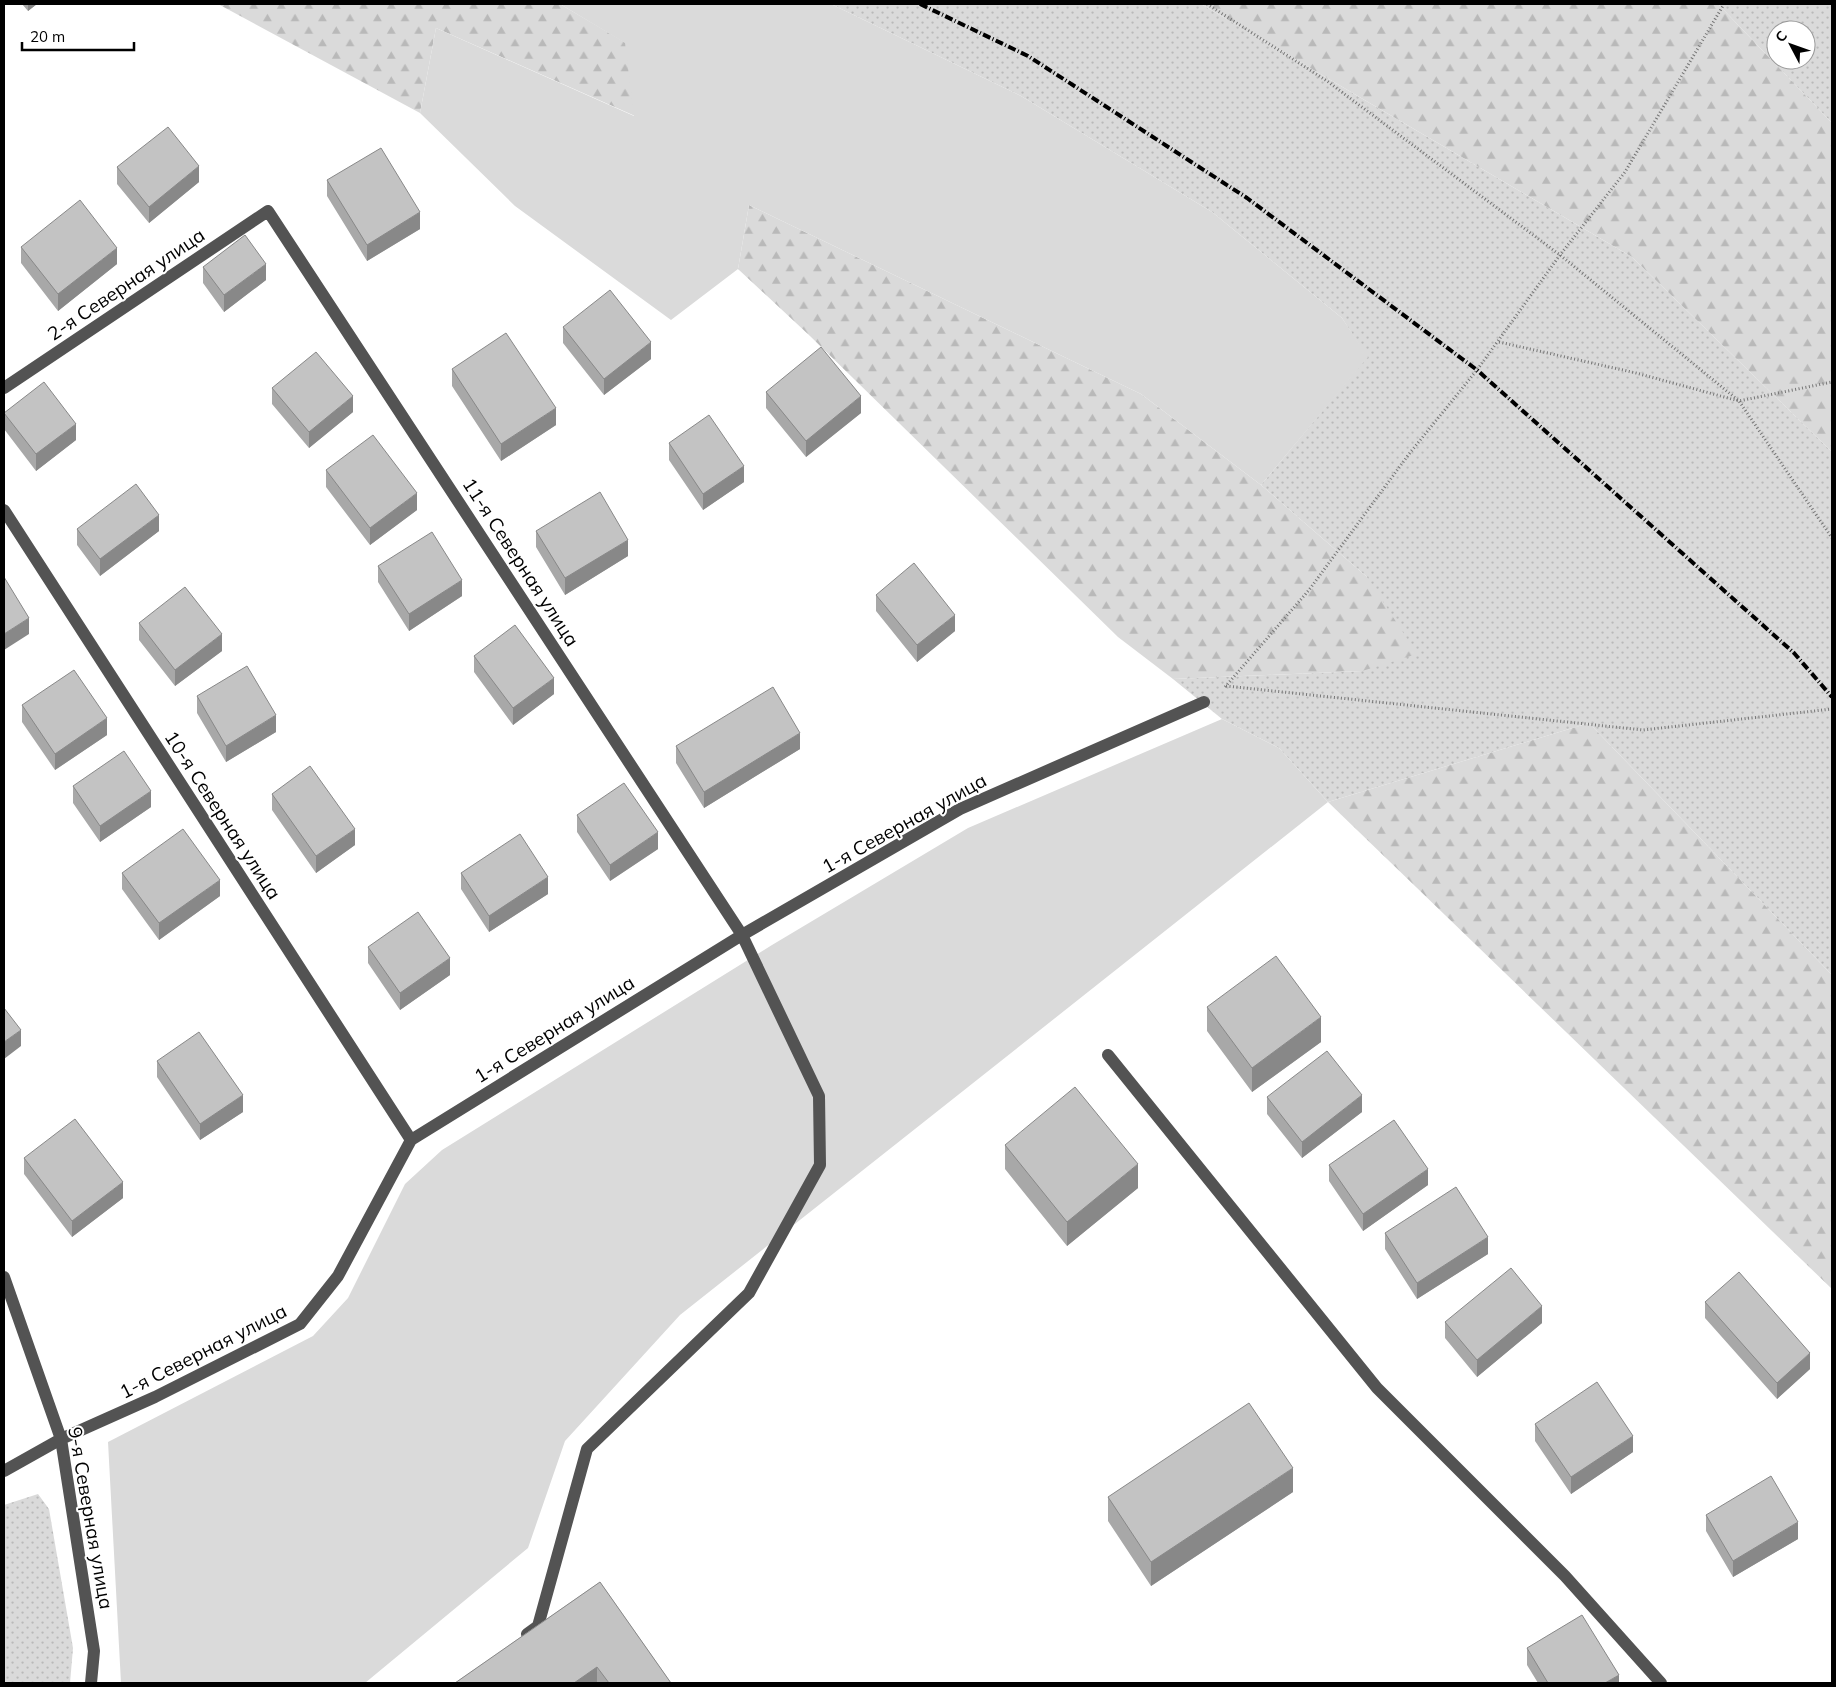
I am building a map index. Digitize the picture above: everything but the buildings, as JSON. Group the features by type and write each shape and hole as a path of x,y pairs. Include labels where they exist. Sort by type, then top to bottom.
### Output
{"street":[{"name":"2-я Северная улица","path":"4,388 268,211"},
{"name":"11-я Северная улица","path":"268,211 742,934 818,1096 820,1165 749,1293 587,1449 538,1626 514,1643"},
{"name":"10-я Северная улица","path":"4,510 411,1140"},
{"name":"1-я Северная улица","path":"4,1471 61,1439 155,1397 300,1324 338,1276 411,1140 742,934 960,809 1204,702"},
{"path":"1108,1055 1377,1388 1564,1576 1661,1683"},
{"name":"9-я Северная улица","path":"4,1277 61,1439 94,1651 91,1683"}],"path":[{"path":"1207,4 1327,81 1560,255 1739,401 1832,538"},
{"path":"1204,702 1226,686 1309,590 1409,454 1499,342 1560,255 1625,172 1724,4"},
{"path":"1499,342 1636,373 1739,401 1832,382"},
{"path":"1226,686 1643,730 1832,709"}],"green space":[{"path":"218,4 560,4 626,43 635,116 436,28 420,113"},
{"path":"560,4 831,4 1021,96 1212,212 1342,318 1368,357 1261,485 1141,394 749,205 738,269 671,320 515,206 420,113 436,28 634,116 625,43"},
{"path":"831,4 1201,4 1632,257 1832,452 1832,975 1589,723 1328,802 1279,748 1222,719 1173,679 1362,671 1367,577 1261,485 1367,357 1342,318 1212,212 1021,96"},
{"path":"1201,4 1718,4 1766,54 1766,70 1781,70 1832,123 1832,452 1632,257"},
{"path":"1718,4 1832,4 1832,123 1781,70 1816,70 1816,20 1766,20 1766,54"},
{"path":"749,205 1141,394 1261,485 1367,577 1417,654 1362,671 1173,679 1118,637 810,336 738,269"},
{"path":"1222,719 1279,748 1328,802 680,1315 565,1441 528,1548 365,1683 121,1683 108,1442 313,1336 348,1298 405,1184 442,1150 772,945 968,828"},
{"path":"1589,723 1832,975 1832,1289 1328,802"},
{"path":"38,1494 49,1509 73,1648 70,1683 4,1683 4,1505"}],"railway":[{"path":"920,4 1028,56 1247,198 1477,370 1794,653 1832,697"}]}
